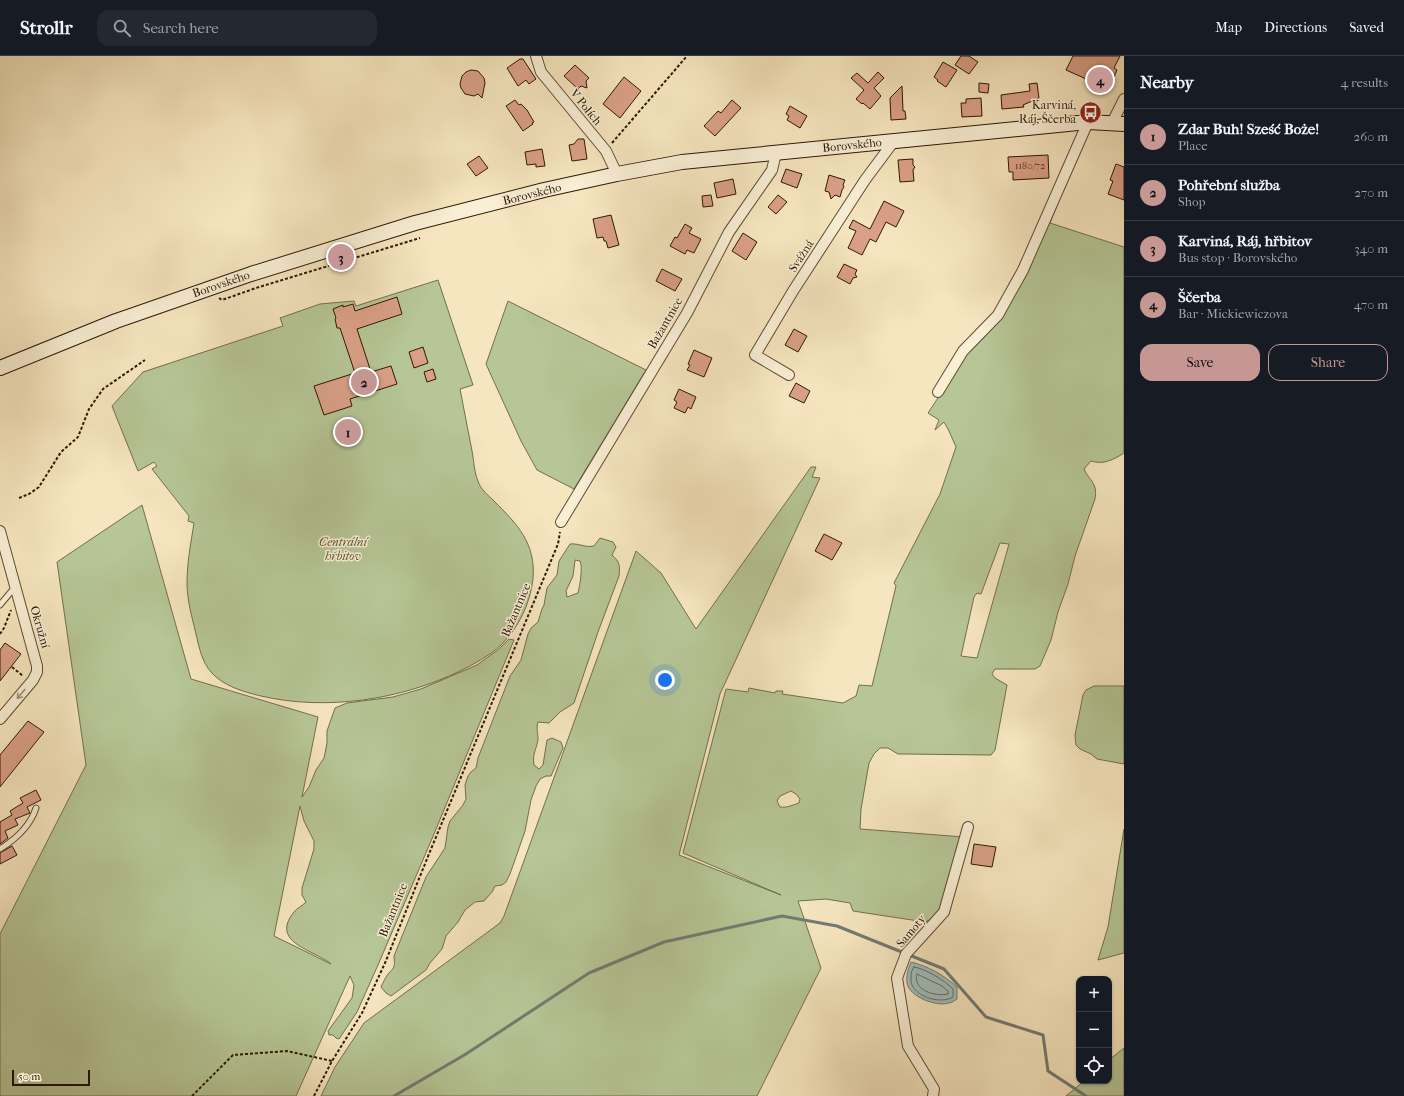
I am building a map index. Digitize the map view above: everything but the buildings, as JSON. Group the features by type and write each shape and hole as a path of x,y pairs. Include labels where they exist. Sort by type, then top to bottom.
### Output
{"main road":[{"name":"Borovského","path":"0,368 116,321 272,267 415,223 544,190 617,174 682,162 1088,122 1118,124"}],"street":[{"name":"V Polích","path":"536,56 541,72 606,150 617,174"},
{"path":"1118,124 1124,99"},
{"path":"938,392 963,352 998,314 1023,270 1088,122"},
{"name":"Svážná","path":"789,375 755,356 793,291 865,180 894,141"},
{"name":"Bažantnice","path":"561,522 687,314 730,232 772,170 776,153"},
{"name":"Okružní","path":"0,531 37,666 37,672 33,680 0,719"},
{"name":"Samoty","path":"933,1096 934,1089 908,1046 897,978 906,954 944,912 968,827"}],"lane":[{"path":"0,605 15,587"},
{"path":"0,849 15,839 24,829 33,817 36,808"}],"path":[{"path":"606,150 686,56"},
{"path":"217,298 222,300 256,288 420,238"},
{"path":"19,498 29,494 39,487 61,452 78,437 89,409 103,389 144,360"},
{"name":"Bažantnice","path":"314,1096 332,1061 362,1013 385,963 558,544 561,522"},
{"path":"0,634 12,609"},
{"path":"12,666 24,677 26,674"},
{"path":"192,1096 233,1055 286,1051 332,1061"}],"green space":[{"path":"1074,163 1050,223 1124,247 1124,453 1116,458 1104,462 1091,461 1084,469 1093,483 1096,494 1095,499 1075,556 1051,640 1040,666 1035,669 995,669 992,674 995,678 1007,685 995,750 991,755 898,754 888,748 880,748 874,754 869,763 861,809 860,829 964,837 941,914 925,922 853,911 850,903 826,899 798,901 821,968 757,1096 321,1096 335,1067 364,1023 500,923 504,916 636,551 661,573 696,629 811,467 816,467 812,477 820,478 720,694 679,855 781,895 683,853 726,689 748,692 749,688 775,693 776,691 783,691 782,694 843,703 856,696 859,685 872,686 896,586 894,583 940,494 956,447 944,422 935,430 939,420 928,413 973,345 997,323","holes":["1000,543 1009,544 977,658 961,656 974,597 977,593 981,594","791,791 800,799 799,803 788,807 780,807 777,801 780,796"]},
{"name":"Centrální hřbitov","path":"438,280 473,385 460,389 479,484 517,526 528,545 531,555 533,566 532,588 523,615 513,631 501,645 481,660 437,681 388,696 337,702 311,702 261,696 228,685 216,677 205,664 190,608 187,589 187,575 194,523 188,521 189,516 152,469 157,466 154,462 138,471 112,406 143,372 283,326 280,318 320,304 354,301 356,306"},
{"path":"508,301 646,370 574,489 537,470 521,441 486,364"},
{"path":"142,505 191,679 318,717 302,797 324,758 327,743 327,731 335,708 347,703 393,697 421,689 477,665 499,649 509,639 514,640 434,834 357,1012 339,1039 333,1035 329,1035 328,1031 352,998 354,985 350,976 296,1096 0,1096 0,934 86,765 57,562","holes":["300,806 304,821 314,841 314,849 302,888 302,895 306,902 294,912 288,923 287,931 297,944 331,964 274,936"]},
{"path":"600,538 613,542 616,547 612,555 619,564 619,576 574,703 560,712 549,723 538,722 538,739 534,754 534,765 539,769 543,765 547,740 552,738 561,742 563,748 551,776 546,776 540,779 536,786 531,800 525,831 510,874 506,882 502,885 495,886 484,901 475,902 465,910 458,922 446,936 442,949 426,970 391,996 381,987 394,966 394,956 426,877 445,848 450,821 466,799 465,785 468,776 476,768 478,758 510,676 521,660 528,634 531,628 538,622 544,605 547,588 557,575 559,561 570,544 594,546","holes":["575,560 580,561 581,572 578,593 567,597 566,591 573,576"]},
{"path":"1094,686 1124,686 1124,764 1097,759 1076,745 1075,735 1083,695 1086,690"},
{"path":"1124,829 1124,953 1098,960 1108,927"},
{"path":"1124,1048 1124,1096 1066,1096 1080,1084 1112,1084 1112,1058"}],"water":[{"path":"911,962 930,969 957,987 957,999 950,1003 938,1004 924,1000 913,993 907,983"}],"waterway":[{"path":"394,1096 466,1054 589,973 664,942 782,916 837,926 944,969 986,1017 1043,1035 1048,1071 1086,1096"}],"place":[{"name":"Ščerba","path":"1100,80"},
{"name":"Karviná, Ráj, Ščerba","path":"1091,112"},
{"name":"Karviná, Ráj, hřbitov","path":"341,257"},
{"name":"Pohřební služba","path":"364,382"},
{"name":"Zdar Buh! Sześć Boże!","path":"348,432"}]}
